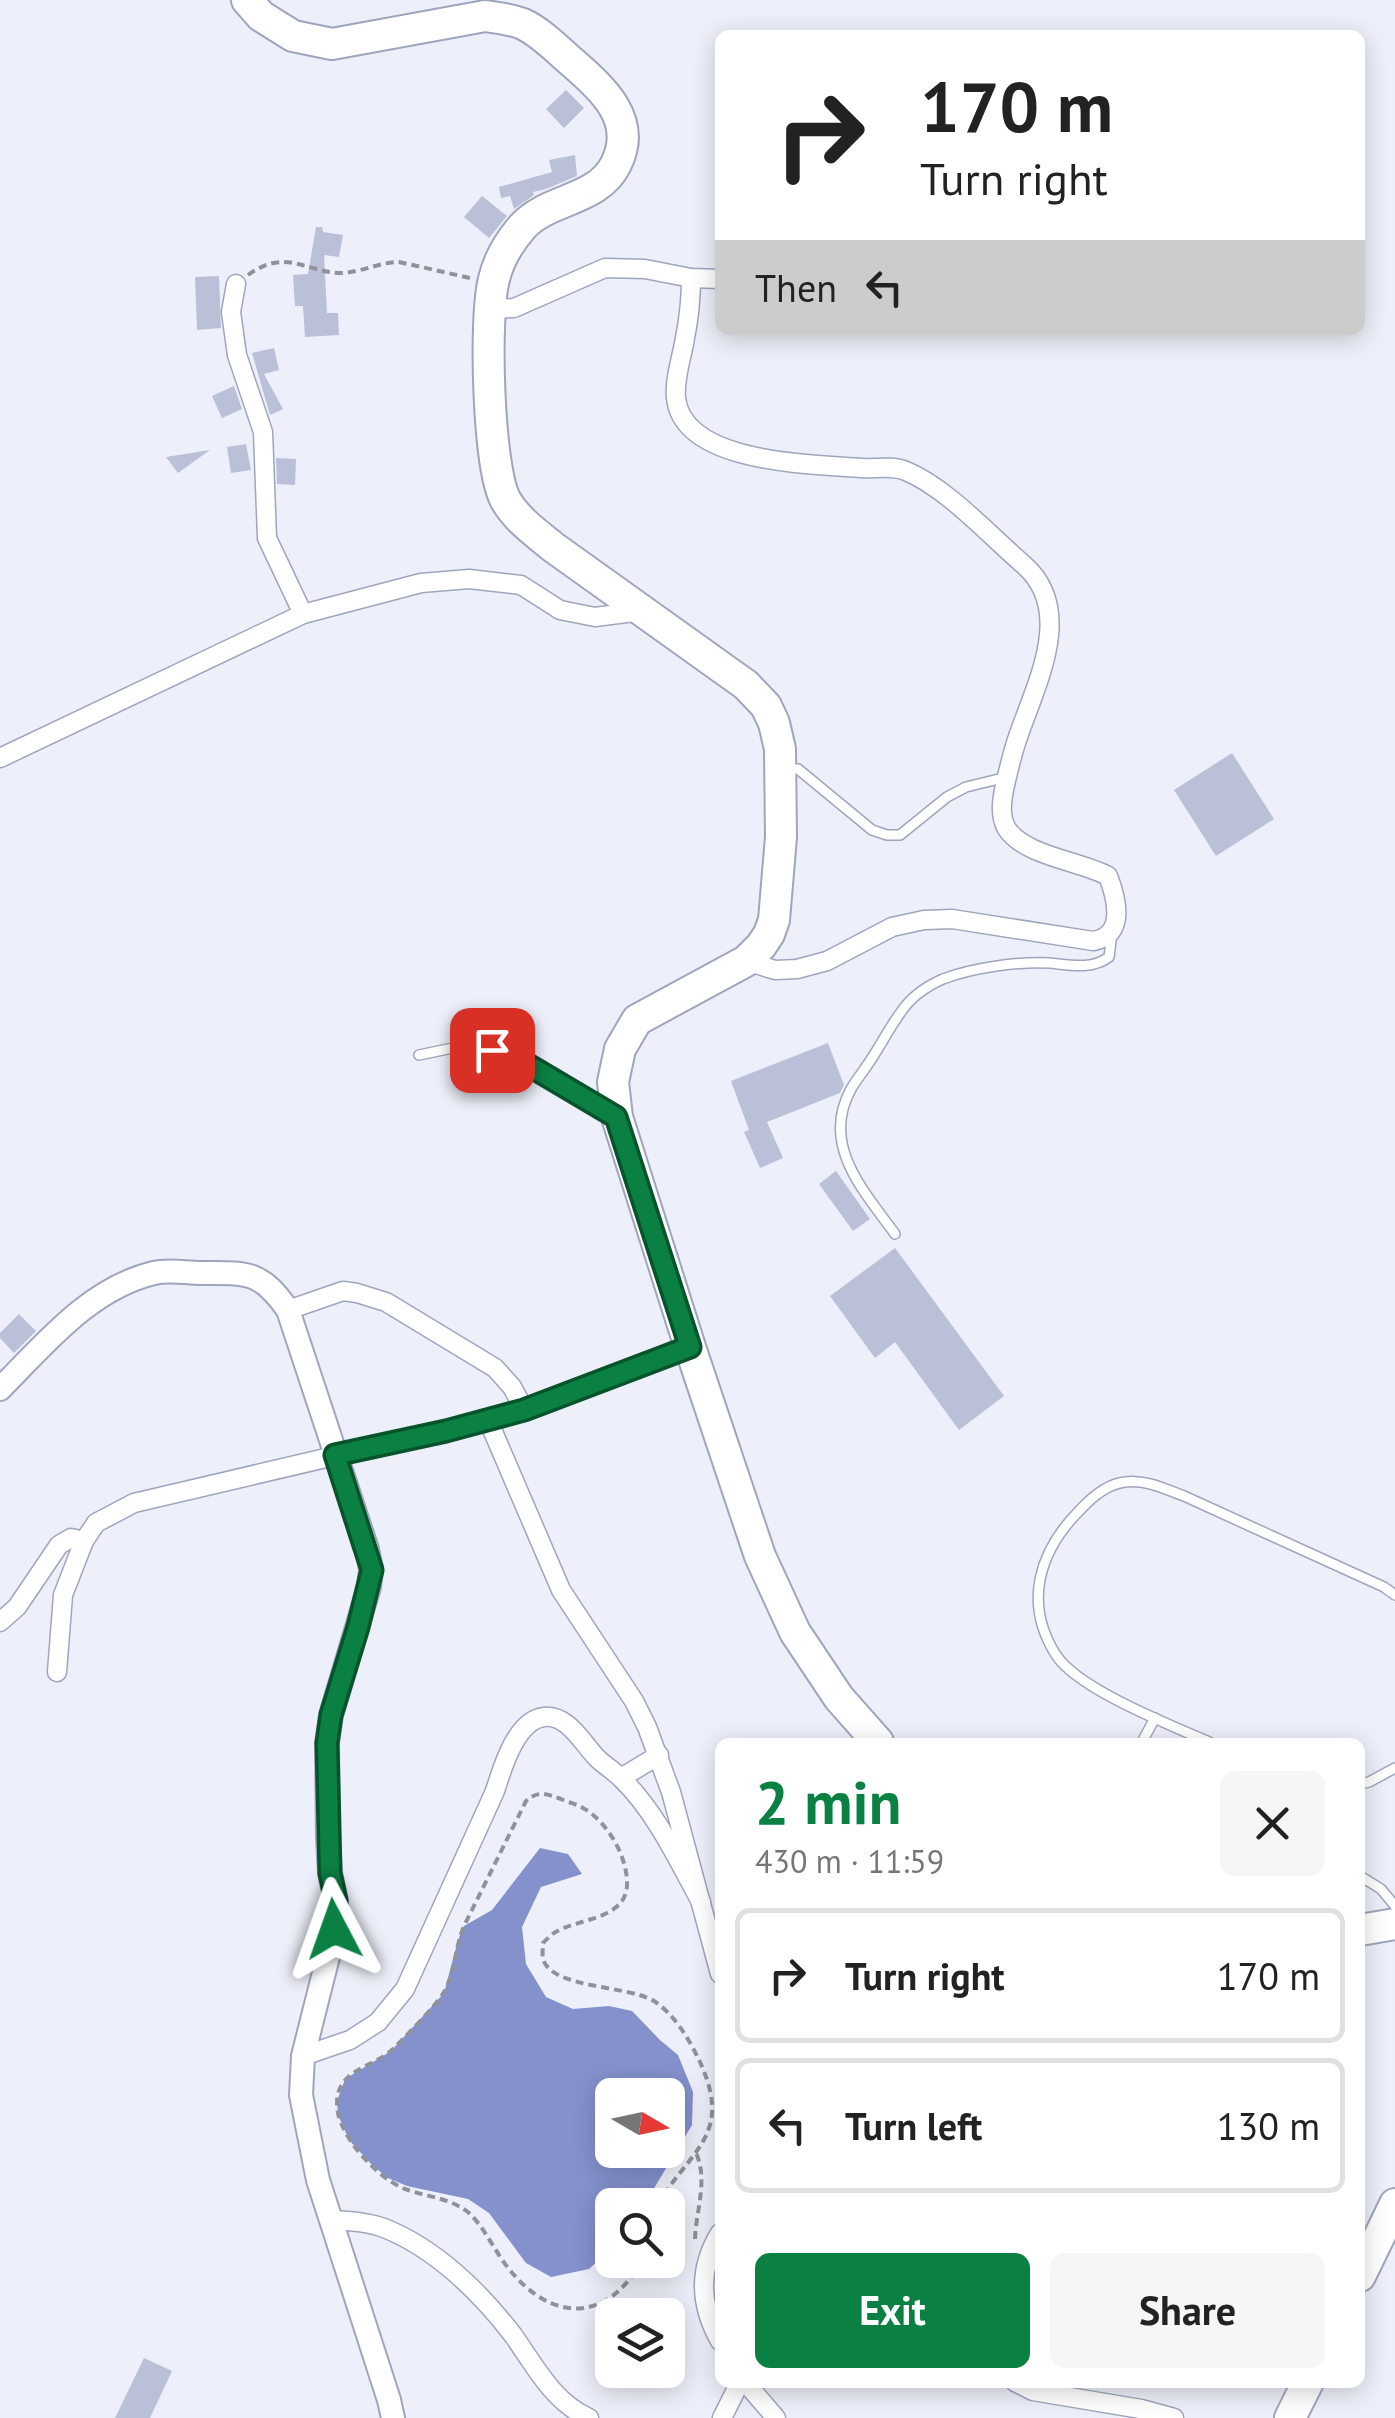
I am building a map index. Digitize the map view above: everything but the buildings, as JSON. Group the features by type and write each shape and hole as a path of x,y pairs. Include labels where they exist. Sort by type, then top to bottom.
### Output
{"highway":[{"path":"247,0 261,16 293,36 332,44 485,16 507,19 526,25 553,46 612,101 621,126 621,144 618,161 608,176 596,187 533,216 506,246 498,262 491,296 494,460 504,497 513,511 554,547 757,695 774,724 781,769 780,872 769,934 746,961 637,1020 620,1048 613,1082 616,1117 760,1556 795,1632 839,1698 874,1738"},
{"path":"1365,1929 1395,1924"},
{"path":"1365,2266 1395,2204"},
{"path":"1290,2418 1305,2388"}],"street":[{"path":"491,296 514,308 605,268 646,269 715,279"},
{"path":"691,278 676,398 689,428 715,444 764,460 900,468 929,482 1030,570 1046,596 1050,625 1046,659 1016,740 1000,805 1006,828 1024,846 1108,876 1118,914 1104,939 1093,941 952,919 924,920 892,927 827,961 797,970 775,970 746,961"},
{"path":"236,284 231,312 237,356 263,432 267,538 303,614"},
{"path":"0,758 303,614 421,583 469,579 521,585 560,610 595,617 642,611"},
{"path":"0,1389 96,1299 155,1272 247,1274 275,1291 288,1310 372,1570 331,1715 327,1743 330,1873 336,1901 334,1929 304,2056 301,2094 318,2180 393,2418"},
{"path":"288,1310 343,1291 386,1302 496,1368 524,1410"},
{"path":"57,1672 62,1594 84,1541 96,1523 134,1503 524,1410 690,1347"},
{"path":"488,1420 561,1590 634,1700 659,1755 715,1955"},
{"path":"0,1622 17,1607 58,1545 71,1538 84,1541"},
{"path":"304,2056 350,2040 378,2022 405,1989 516,1738 526,1726 544,1716 575,1731 595,1756 621,1778 658,1824 701,1902"},
{"path":"621,1778 659,1755"},
{"path":"332,2220 383,2228 425,2250 467,2284 510,2332 551,2390 590,2418"},
{"path":"715,2244 704,2268 704,2298 715,2332"},
{"path":"722,2418 739,2388"},
{"path":"748,2388 776,2418"},
{"path":"1026,2388 1174,2418"}],"lane":[{"path":"781,769 798,769 872,830 887,835 900,835 947,796 966,786 1007,777"},
{"path":"895,1234 851,1172 840,1128 850,1091 901,1011 919,992 944,979 1042,963 1101,963 1109,957 1112,930"},
{"path":"419,1055 472,1044 513,1056 616,1117"},
{"path":"1200,1738 1088,1684 1058,1658 1043,1628 1038,1600 1042,1566 1061,1528 1094,1495 1123,1482 1152,1484 1395,1595"},
{"path":"1144,1738 1155,1718"},
{"path":"1365,1783 1395,1768"},
{"path":"1365,1879 1381,1889 1395,1906"}],"path":[{"path":"236,284 256,268 282,262 299,262 338,273 368,270 388,262 409,264 491,296"},
{"path":"629,2278 623,2287 584,2310 546,2302 510,2270 471,2215 453,2202 401,2188 348,2140 338,2115 336,2100 345,2078 391,2051 444,1992 464,1926 533,1794 545,1793 584,1808 601,1822 626,1867 624,1900 612,1910 554,1933 543,1944 542,1958 562,1978 631,1992 653,2001 673,2018 691,2043 708,2080 710,2123 702,2142 667,2188"},
{"path":"695,2151 702,2163 695,2252"}],"water":[{"path":"540,1848 568,1854 582,1874 541,1887 522,1927 526,1964 546,1997 573,2009 609,2006 632,2011 678,2055 693,2092 692,2125 685,2137 685,2078 595,2078 595,2168 666,2168 654,2188 595,2188 595,2264 589,2269 551,2277 526,2263 489,2213 468,2199 388,2178 349,2140 338,2115 337,2101 345,2079 391,2051 444,1993 464,1926 492,1910"}],"route":[{"path":"334,1929 336,1901 330,1873 327,1743 331,1715 372,1570 335,1455 524,1410 690,1347 616,1117 513,1056 492,1050"}]}
